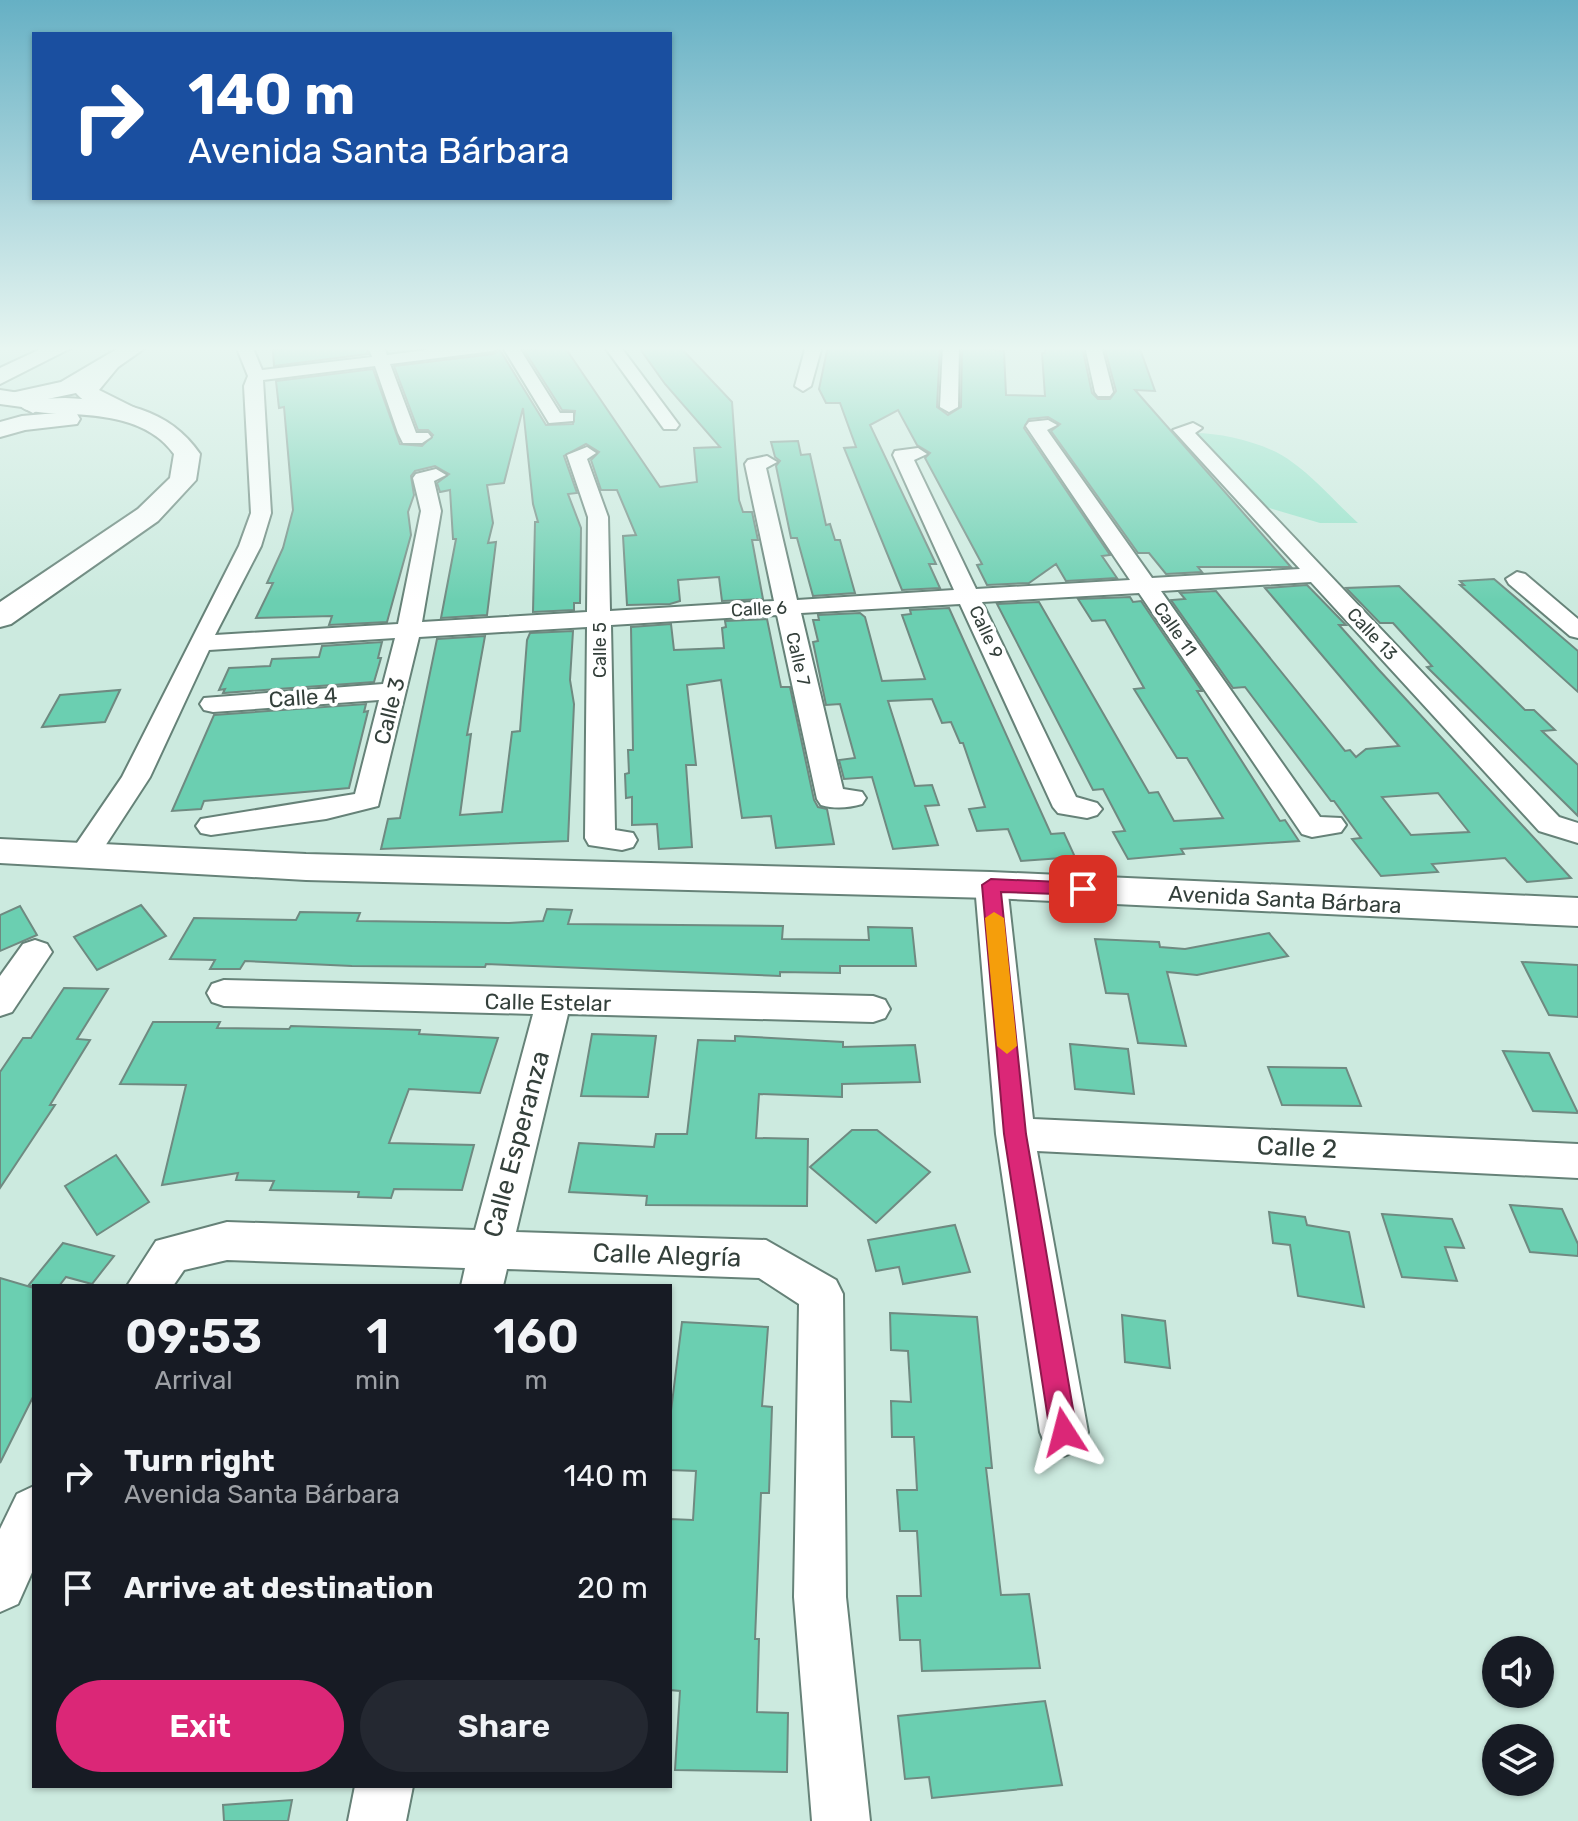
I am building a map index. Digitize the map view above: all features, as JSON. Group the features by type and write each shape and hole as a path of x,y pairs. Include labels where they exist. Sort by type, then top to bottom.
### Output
{"main road":[{"path":"0,600 128,515 162,483 166,459 149,438 130,431"},
{"path":"0,617 148,515 183,480 187,454 168,431"}],"street":[{"path":"83,856 136,777 250,546 261,513 257,431"},
{"path":"406,431 410,439 422,437"},
{"name":"Calle 11","path":"1038,431 1312,827 1331,825"},
{"name":"Calle 13","path":"1183,431 1549,824 1578,833"},
{"name":"Calle 5","path":"587,453 576,455 598,517 600,838 622,840"},
{"name":"Calle 9","path":"918,454 902,455 1062,797 1068,807 1087,809"},
{"name":"Calle 7","path":"767,462 755,464 831,799 852,798"},
{"name":"Calle 3","path":"211,826 326,810 368,800 409,630 431,511 423,478 436,475"},
{"name":"Calle 6","path":"200,643 1317,575"},
{"path":"1517,579 1578,631"},
{"name":"Calle 4","path":"213,704 393,691"},
{"name":"Avenida Santa Bárbara","path":"0,851 322,868 991,885 1578,912"},
{"path":"991,885 1015,1134 1064,1432"},
{"path":"0,1003 35,952"},
{"name":"Calle Estelar","path":"224,993 873,1009"},
{"name":"Calle Esperanza","path":"486,1267 553,1003"},
{"name":"Calle 2","path":"1015,1134 1578,1161"},
{"name":"Calle Alegría","path":"149,1284 171,1254 227,1241 486,1267 766,1259 821,1294 820,1597 841,1821"},
{"path":"0,1586 32,1515"},
{"path":"377,1821 384,1788"}],"green space":[{"path":"1195,433 1246,441 1282,456 1309,476 1358,523 1320,523 1259,505"}],"building":[{"path":"286,431 395,431 400,444 422,446 433,435 429,431 517,431 504,483 487,485 493,523 488,543 496,542 487,615 441,618 456,539 453,539 450,490 440,492 437,483 449,474 435,466 415,471 411,476 414,495 408,512 411,535 387,622 329,625 332,616 256,618 273,583 267,583 283,548 293,510"},
{"path":"525,431 622,431 660,487 697,482 694,448 720,447 706,431 734,431 739,500 743,512 752,512 758,540 752,540 763,599 722,601 719,577 678,580 680,601 627,605 623,536 636,535 617,490 601,490 591,460 599,452 586,444 564,456 577,493 568,494 581,528 580,603 574,603 574,610 533,612 535,522 538,522 533,504"},
{"path":"850,431 873,431 936,564 929,564 940,588 902,590 844,448 856,447"},
{"path":"909,431 1026,431 1110,555 1102,556 1117,578 1066,581 1056,564 1029,583 987,585 977,565 982,564 925,458 930,453 917,445"},
{"path":"1051,431 1171,431 1291,567 1198,567 1202,572 1166,574 1149,553 1138,553"},
{"path":"798,441 801,455 810,454 826,525 830,524 835,540 840,540 855,593 813,596 797,538 791,538 776,466 780,461 775,457 771,442"},
{"path":"1494,579 1578,651 1578,692 1460,585 1464,585 1460,581"},
{"path":"1307,585 1346,625 1339,625 1379,670 1571,878 1527,882 1505,858 1432,864 1438,872 1381,876 1352,839 1361,838 1334,801 1245,687 1233,688 1171,600 1185,599 1180,593 1216,591 1345,751 1350,750 1356,757 1366,749 1399,746 1265,588","holes":["1438,793 1469,832 1411,835 1382,797"]},
{"path":"1399,586 1525,710 1534,710 1555,730 1542,731 1578,765 1578,816 1427,667 1432,666 1393,623 1380,623 1346,588"},
{"path":"1130,597 1133,602 1141,601 1202,691 1197,691 1280,821 1285,820 1299,841 1181,849 1184,854 1128,859 1113,832 1125,831 1103,789 1093,790 997,604 1039,602 1149,793 1158,792 1174,821 1223,818 1187,758 1177,758 1134,689 1144,688 1105,620 1092,621 1078,599"},
{"path":"949,608 1051,834 1064,833 1075,857 1021,861 1008,829 977,831 969,809 985,807 963,743 960,743 951,722 942,723 932,699 888,701 915,786 932,785 939,805 925,806 938,845 893,849 872,777 844,779 839,760 855,758 840,704 826,705 813,642 818,641 813,620 819,620 818,615 860,613 865,617 882,681 925,679 902,615 911,614 910,610"},
{"path":"767,619 781,687 790,687 814,800 818,807 827,809 834,844 776,848 771,816 742,818 721,680 687,685 696,765 686,765 692,847 659,849 657,824 632,825 632,797 626,798 628,750 633,750 631,627 671,624 674,650 724,648 722,628 726,627 725,621"},
{"path":"573,631 570,680 574,704 568,841 381,849 388,819 400,818 437,639 485,636 467,735 471,734 460,815 502,812 512,732 520,731 530,633"},
{"path":"382,642 374,682 223,693 225,689 219,690 229,668 270,666 272,659 319,657 322,646"},
{"path":"120,690 105,722 42,727 60,695"},
{"path":"366,704 364,712 368,711 349,788 204,801 201,809 172,811 214,715"},
{"path":"141,905 166,936 97,970 74,937"},
{"path":"20,906 37,935 0,951 0,915"},
{"path":"547,909 572,910 568,924 783,926 782,939 869,940 868,927 912,928 916,966 840,966 840,973 780,972 780,976 486,964 485,967 352,966 245,961 240,969 210,969 215,960 170,959 194,918 296,920 300,912 360,913 357,921 509,923 543,921"},
{"path":"1269,933 1288,956 1197,975 1167,972 1186,1046 1138,1043 1128,994 1106,993 1095,939 1159,942 1160,947 1185,949"},
{"path":"1522,962 1578,965 1578,1017 1549,1015"},
{"path":"64,988 108,989 77,1039 90,1040 50,1105 55,1105 0,1188 0,1072 23,1038 31,1038"},
{"path":"153,1022 220,1022 217,1028 289,1029 291,1026 420,1030 419,1034 498,1038 480,1093 409,1089 389,1143 474,1145 462,1190 394,1189 391,1198 358,1197 359,1192 270,1190 274,1181 236,1180 238,1173 162,1185 186,1085 120,1084"},
{"path":"592,1034 656,1036 648,1097 581,1096"},
{"path":"735,1036 843,1042 843,1047 915,1045 920,1082 842,1084 842,1097 759,1094 756,1138 808,1139 807,1206 646,1205 647,1196 569,1192 579,1143 654,1147 656,1134 687,1134 698,1040 735,1041"},
{"path":"1070,1044 1128,1049 1134,1094 1075,1089"},
{"path":"1503,1051 1549,1053 1578,1113 1533,1111"},
{"path":"1268,1067 1346,1068 1361,1106 1282,1105"},
{"path":"852,1130 877,1130 930,1172 876,1223 810,1167"},
{"path":"116,1155 149,1202 97,1235 65,1186"},
{"path":"1510,1205 1562,1209 1578,1244 1578,1256 1530,1252"},
{"path":"1269,1212 1305,1217 1307,1225 1349,1232 1364,1307 1298,1296 1290,1245 1273,1243"},
{"path":"1382,1214 1452,1219 1464,1248 1445,1247 1457,1281 1402,1277"},
{"path":"955,1225 970,1272 903,1284 899,1267 876,1271 868,1240"},
{"path":"63,1243 114,1256 92,1284 66,1277 61,1284 28,1286"},
{"path":"0,1278 32,1287 32,1399 0,1463"},
{"path":"890,1313 977,1317 992,1468 986,1468 1001,1595 1029,1594 1040,1668 922,1671 920,1640 900,1640 897,1596 921,1596 917,1531 900,1531 897,1490 917,1490 914,1437 892,1437 891,1401 911,1402 908,1351 891,1350"},
{"path":"1122,1315 1165,1321 1170,1368 1125,1362"},
{"path":"682,1322 768,1327 762,1406 772,1407 769,1493 761,1493 755,1639 759,1639 757,1712 788,1713 787,1772 675,1770 680,1691 672,1690 672,1519 693,1520 696,1471 672,1470 672,1403"},
{"path":"1045,1701 1062,1785 932,1798 929,1777 905,1779 898,1716"},
{"path":"292,1800 288,1821 224,1821 223,1805"}],"slow traffic":[{"path":"994,918 1007,1046"}],"route":[{"path":"1064,1432 1015,1134 991,885 1083,889"}]}
